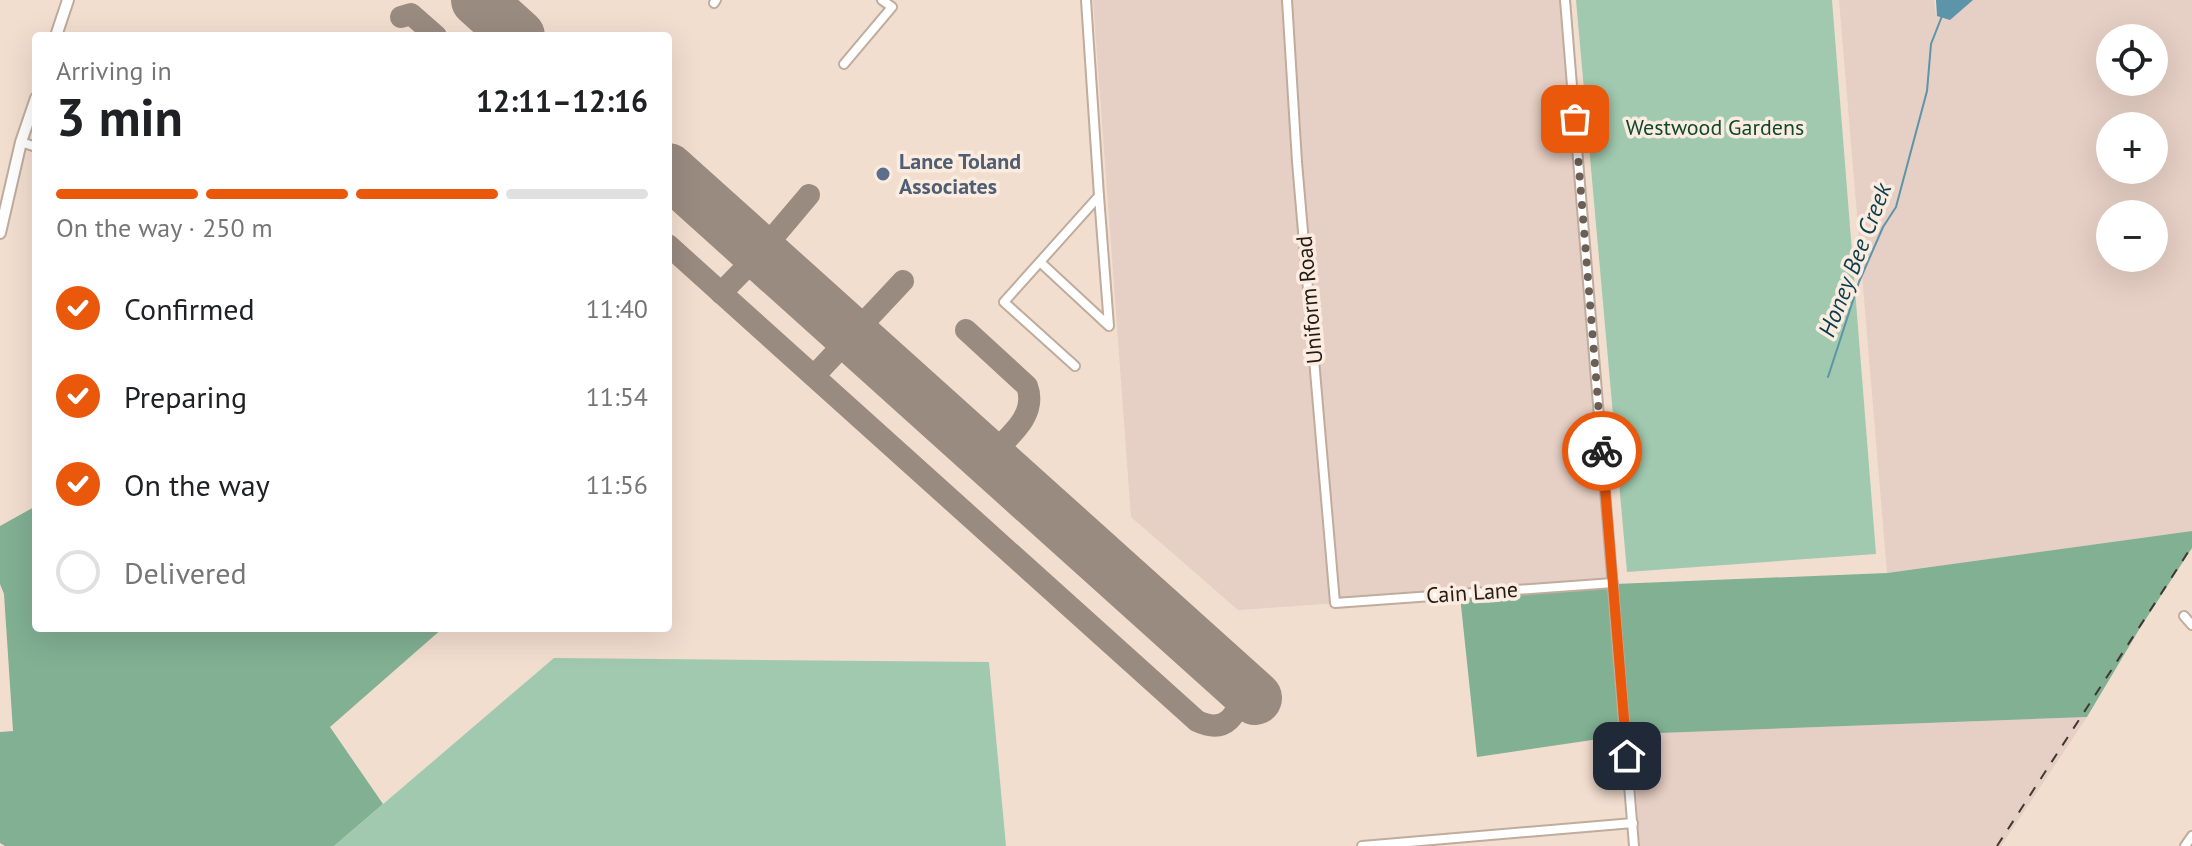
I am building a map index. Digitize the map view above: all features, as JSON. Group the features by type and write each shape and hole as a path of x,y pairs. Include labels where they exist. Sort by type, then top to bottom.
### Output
{"main road":[{"path":"57,32 68,0"},
{"path":"0,233 21,142 32,110"}],"street":[{"path":"844,64 892,7 882,0"},
{"path":"1040,262 1109,326 1086,0"},
{"name":"Uniform Road","path":"1287,0 1297,162 1335,600"},
{"path":"1565,0 1634,846"},
{"path":"21,142 32,146"},
{"path":"1075,366 1004,302 1099,196"},
{"name":"Cain Lane","path":"1335,600 1335,603 1613,583"},
{"path":"2184,616 2192,625"},
{"path":"1362,846 1633,823"},
{"path":"2185,846 2192,836"}],"shaded area":[{"path":"1093,0 1560,0 1615,584 1238,610 1131,517"},
{"path":"1839,0 1934,0 1936,15 1951,16 1970,0 2192,0 2192,531 1887,573"},
{"path":"2087,717 2001,846 1639,846 1633,734"}],"green space":[{"name":"Westwood Gardens","path":"1576,0 1832,0 1876,554 1627,572"},
{"path":"32,508 32,632 438,632 330,727 383,804 334,846 5,846 0,843 0,732 13,731 4,594 0,584 0,526"},
{"path":"2192,531 2192,548 2087,717 1633,734 1477,757 1460,596 1615,584 1887,573"},
{"path":"554,658 989,662 1006,846 334,846"}],"water":[{"path":"1936,0 1973,0 1950,20 1937,16"}],"waterway":[{"name":"Honey Bee Creek","path":"1828,377 1859,282 1883,227 1896,207 1927,91 1931,44 1942,16"}],"taxiway":[{"path":"401,17 411,14 431,32"},
{"path":"721,293 809,195"},
{"path":"672,249 1197,721 1207,725 1223,724 1234,714 1245,689"},
{"path":"814,376 903,281"},
{"path":"966,330 1027,386 1029,397 1025,416 989,457"}],"runway":[{"path":"478,0 514,32"},
{"path":"672,174 1255,698"}],"railway":[{"path":"1997,846 2192,546"}],"way so far":[{"path":"1575,119 1602,451"}],"place":[{"name":"Lance Toland Associates","path":"883,174"}],"route":[{"path":"1602,451 1627,756"}]}
